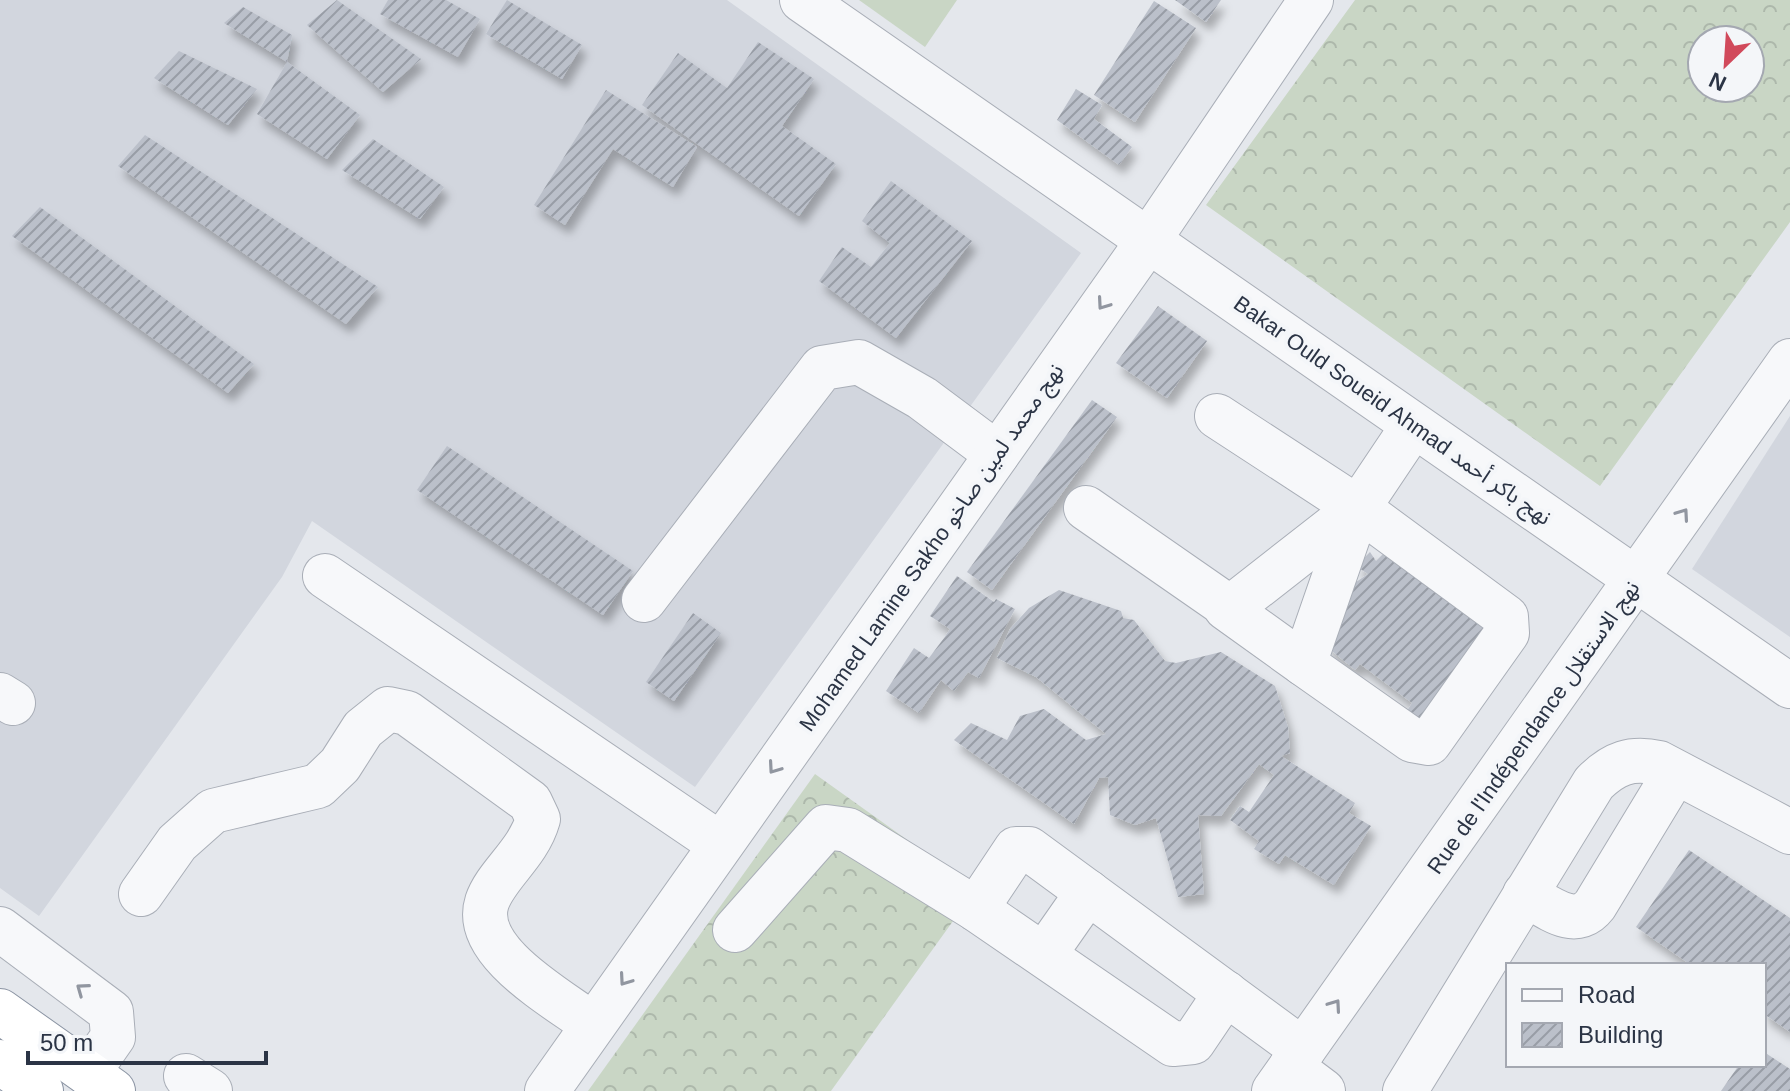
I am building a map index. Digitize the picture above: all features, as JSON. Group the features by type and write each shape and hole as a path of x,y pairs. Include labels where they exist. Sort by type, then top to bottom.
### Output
{"highway":[{"path":"0,1011 100,1082"},
{"path":"0,1062 41,1091"}],"street":[{"name":"Bakar Ould Soueid Ahmad نهج باكر أحمد","path":"802,0 1413,426 1639,578 1790,686"},
{"name":"Mohamed Lamine Sakho نهج محمد لمين صاخو","path":"547,1091 1148,241 1311,0"},
{"name":"Rue de l'Indépendance نهج الاستقلال","path":"1298,1075 1790,361"},
{"path":"644,600 822,368 859,362 922,398 997,454"},
{"path":"1086,508 1412,740 1429,743 1507,633 1506,617 1358,508 1217,416"},
{"path":"1304,664 1358,508 1413,426"},
{"path":"1226,608 1236,606 1358,508"},
{"path":"325,576 720,844"},
{"path":"141,894 177,843 213,811 318,786 340,765 363,729 388,709 407,713 530,802 538,819 533,837 487,902 486,932 505,959 593,1025"},
{"path":"1405,1091 1594,783 1606,770 1622,762 1641,759 1659,763 1790,832"},
{"path":"1525,894 1571,918 1585,916 1675,773"},
{"path":"735,930 826,827 848,830 976,909 1173,1044 1193,1042 1226,993"},
{"path":"976,909 1016,849 1029,849 1226,993 1298,1075"},
{"path":"1044,955 1088,892"},
{"path":"0,929 111,1012 115,1024 113,1037 100,1082"}],"shaded area":[{"path":"0,0 727,0 1081,253 695,787 312,521 282,577 39,916 0,888"},
{"path":"1790,416 1790,637 1692,569"}],"green space":[{"path":"859,0 957,0 925,47"},
{"path":"1355,0 1790,0 1790,222 1600,486 1206,205"},
{"path":"815,774 976,889 831,1091 588,1091"}],"building":[{"path":"337,0 421,59 383,92 307,25"},
{"path":"388,0 446,0 480,19 458,57 380,14"},
{"path":"507,0 582,45 562,79 486,34"},
{"path":"1175,0 1221,0 1206,22"},
{"path":"1154,1 1196,28 1135,122 1094,95"},
{"path":"243,7 292,35 287,62 224,23"},
{"path":"758,42 814,79 782,126 836,164 799,216 642,105 678,53 727,88"},
{"path":"179,51 257,89 228,125 154,78"},
{"path":"287,62 360,115 327,159 257,114"},
{"path":"1076,89 1102,105 1094,119 1132,147 1119,165 1057,120"},
{"path":"606,90 697,147 673,187 613,149 565,225 534,205"},
{"path":"145,135 378,287 346,324 118,166"},
{"path":"373,139 444,187 420,219 342,170"},
{"path":"891,181 972,241 896,338 819,281 842,247 871,267 890,243 862,221"},
{"path":"40,207 254,364 228,393 12,236"},
{"path":"1158,306 1207,341 1167,398 1116,363"},
{"path":"1092,400 1117,417 992,590 967,572"},
{"path":"447,446 633,571 603,615 417,490"},
{"path":"1395,542 1500,628 1430,728 1407,711 1412,703 1360,664 1355,670 1326,646 1350,586 1368,574 1356,566 1370,552 1376,561"},
{"path":"957,576 994,602 996,599 1015,609 979,678 968,672 954,691 941,680 919,713 886,691 914,648 929,658 950,629 930,616"},
{"path":"1059,590 1121,611 1123,618 1134,620 1165,661 1176,663 1221,652 1275,686 1288,727 1290,753 1281,756 1355,803 1349,813 1371,826 1334,885 1285,855 1279,864 1254,849 1259,841 1230,820 1240,806 1249,812 1274,775 1259,764 1221,816 1198,815 1204,894 1178,897 1156,818 1135,825 1110,815 1108,777 1099,778 1074,824 954,740 971,723 1007,740 1020,716 1044,709 1086,740 1106,734 1036,677 997,658 1010,629 1029,608"},
{"path":"693,613 721,633 674,701 646,682"},
{"path":"1689,850 1790,918 1790,1032 1766,1015 1766,963 1688,963 1636,927"},
{"path":"1766,1053 1790,1069 1790,1091 1721,1091 1738,1067 1766,1067"}]}
